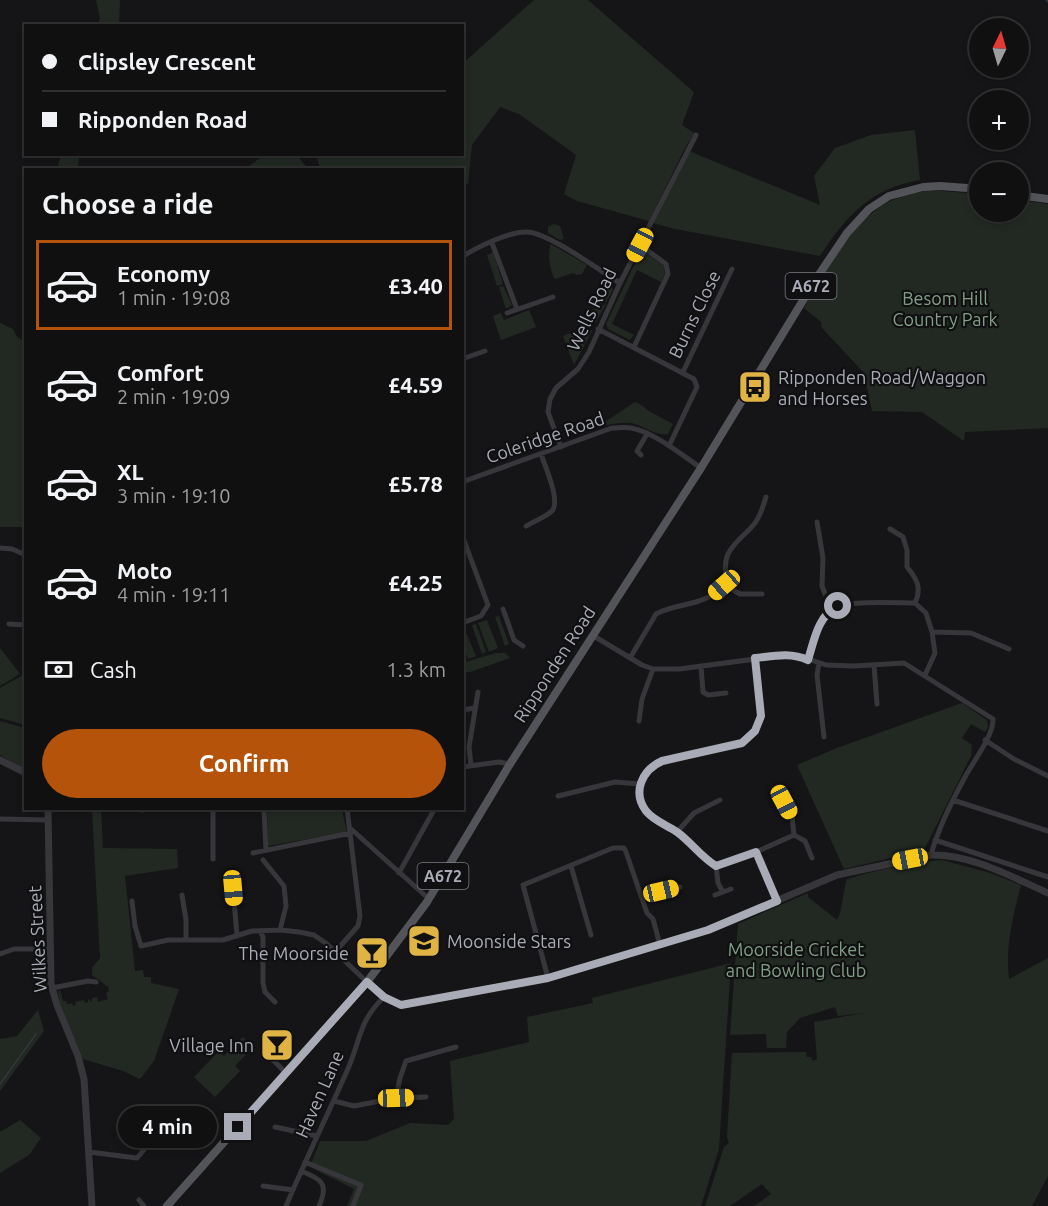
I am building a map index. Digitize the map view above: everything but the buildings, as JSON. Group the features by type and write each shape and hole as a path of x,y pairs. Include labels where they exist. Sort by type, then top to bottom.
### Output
{"main road":[{"name":"Ripponden Road","path":"167,1206 367,982 429,899 510,764 701,468 816,279 847,233 869,209 889,196 925,187 969,188"},
{"path":"1029,196 1048,199"}],"street":[{"name":"Wells Road","path":"561,447 548,412 550,399 556,388 578,369 589,352 620,283 696,135"},
{"path":"464,256 492,243 525,232 541,235 620,283"},
{"path":"492,243 517,309"},
{"path":"634,347 668,274 666,264 640,245"},
{"name":"Burns Close","path":"683,372 732,269"},
{"path":"507,313 553,297"},
{"path":"598,329 694,378 697,387 669,446"},
{"path":"464,358 485,351"},
{"name":"Coleridge Road","path":"464,480 612,428 632,428 647,434 701,468"},
{"path":"641,455 637,451 647,434"},
{"path":"526,526 550,512 555,506 554,495 541,454"},
{"path":"630,658 657,614 700,602 713,595 724,585 728,574 725,562 729,553 741,535 755,524 762,513 766,497"},
{"path":"818,522 823,558 822,586 831,609"},
{"path":"891,529 903,537 907,550 907,567 918,582 918,597 915,603"},
{"path":"464,540 488,606 481,616 464,622"},
{"path":"0,548 12,549 24,554"},
{"path":"724,585 740,594 762,594"},
{"path":"808,660 820,624 831,609 846,605 915,603 926,613 935,653 925,675"},
{"path":"503,609 514,640 523,646"},
{"path":"9,624 24,625"},
{"path":"932,632 970,633 1009,650"},
{"path":"592,635 642,665 653,669 679,669 786,655 799,656 833,666 904,663 993,719 992,730 953,800 935,840 931,855"},
{"path":"716,866 706,860 677,832 647,812 640,796 640,784 646,772 654,765 742,743 755,731 761,716 755,658"},
{"path":"819,663 817,675 824,737"},
{"path":"874,665 877,704"},
{"path":"701,666 702,693 708,695 726,693"},
{"path":"639,720 642,699 653,669"},
{"path":"471,765 469,747 478,692"},
{"path":"464,710 475,708"},
{"path":"985,740 1014,759 1048,776"},
{"path":"0,760 24,773"},
{"path":"464,766 499,762 510,764"},
{"path":"558,796 615,782 640,784"},
{"path":"777,788 792,816 794,835"},
{"path":"677,832 694,813 720,800"},
{"path":"953,800 1048,831"},
{"name":"Wilkes Street","path":"48,810 52,988 78,1056 84,1079 92,1206"},
{"path":"213,810 213,859"},
{"path":"264,810 266,850"},
{"path":"335,952 358,926 360,916 348,810"},
{"path":"399,873 434,810"},
{"path":"0,819 48,820"},
{"path":"351,830 429,899"},
{"path":"253,853 351,830"},
{"path":"716,866 794,835"},
{"path":"794,835 805,841 812,858"},
{"path":"935,840 1048,877"},
{"path":"548,978 523,885 613,848 624,848 647,913 653,919 660,945"},
{"path":"756,852 777,901"},
{"path":"132,901 141,946 168,940 223,940 260,931 280,930 314,935 384,997 401,1005 548,978 708,930 837,875 931,855 945,855 989,867 1048,893"},
{"path":"263,860 284,886 286,906 280,930"},
{"path":"571,866 591,935"},
{"path":"716,866 718,883 723,892"},
{"path":"641,895 680,886"},
{"path":"233,888 237,936"},
{"path":"715,895 731,890"},
{"path":"182,895 186,940"},
{"path":"260,931 263,950 263,983 265,992 275,1002"},
{"path":"0,954 14,949 50,949"},
{"path":"52,988 88,981 96,982"},
{"name":"Haven Lane","path":"286,1206 349,1067 363,1023 384,997"},
{"path":"396,1098 406,1061 456,1047"},
{"path":"267,1054 286,1073"},
{"path":"334,1101 354,1106 396,1098 426,1097"},
{"path":"275,1127 317,1136"},
{"path":"89,1152 137,1158 148,1145"},
{"path":"305,1162 361,1185 353,1206"},
{"path":"301,1171 322,1182 324,1195 319,1206"},
{"path":"263,1186 293,1190"},
{"path":"139,1200 144,1206"}],"green space":[{"path":"96,0 120,0 119,24 98,24 100,18"},
{"path":"534,0 588,0 694,92 682,125 694,133 649,221 577,201 564,194 576,155 519,114 500,107 472,145 468,184 464,185 464,168 320,168 316,156 464,156 464,62"},
{"path":"915,130 920,180 887,190 861,206 840,228 820,256 653,223 689,151 820,205 814,176 835,148 871,135"},
{"path":"61,156 79,156 78,168 57,168"},
{"path":"263,156 298,156 307,168 246,168"},
{"name":"Besom Hill Country Park","path":"929,190 969,193 969,222 1029,222 1029,201 1048,204 1048,428 965,432 964,441 922,412 872,411 864,373 822,328 821,322 804,308 837,253 856,228 880,207 903,196"},
{"path":"554,224 560,226 564,239 560,240 548,233 548,227"},
{"path":"551,244 587,265 582,274 573,273 555,279 550,262"},
{"path":"493,252 503,284 497,286 487,255"},
{"path":"645,252 664,266 665,274 661,282 637,270 612,324 634,335 630,340 608,329 606,324 639,255"},
{"path":"611,285 613,290 606,302 596,306 593,299 606,295 603,288"},
{"path":"503,286 512,305 506,309 499,287"},
{"path":"606,304 596,322 589,318 587,312"},
{"path":"529,310 536,327 501,340 493,316 501,313 504,320"},
{"path":"0,323 13,329 17,337 24,341 24,527 0,527"},
{"path":"586,327 592,331 574,365 563,336"},
{"path":"635,402 673,424 668,434 659,434 631,423 618,423 596,428"},
{"path":"499,616 509,644 505,646 495,617"},
{"path":"487,620 498,648 489,652 478,623"},
{"path":"476,624 486,652 482,654 472,625"},
{"path":"464,628 476,656 468,659 464,648"},
{"path":"0,648 20,674 0,686"},
{"path":"496,653 505,653 510,658 464,673 464,662"},
{"path":"24,676 24,725 0,718 0,688"},
{"path":"962,703 987,720 988,727 985,732 971,724 962,738 972,745 971,756 924,850 844,869 797,765 837,748"},
{"path":"0,721 24,728 24,769 0,755"},
{"path":"92,810 101,810 103,848 177,849 178,868 125,876 135,971 143,970 144,977 151,977 151,983 179,989 154,1061 140,1079 123,1071 83,1059 60,1003 58,992 60,990 63,1001 67,1004 72,1003 73,1006 76,1005 75,1002 84,1000 85,1003 88,999 92,1002 92,998 97,997 98,1002 108,999 106,993 109,991 108,987 92,975 92,968 100,958"},
{"path":"267,810 342,810 347,832 268,846"},
{"name":"Moorside Cricket and Bowling Club","path":"942,860 990,873 1021,885 1009,944 1009,979 1048,958 1048,1176 1032,1206 754,1206 771,1194 762,1184 730,1206 705,1206 724,1147 729,1143 727,1137 732,1053 806,1052 807,1057 811,1057 813,1061 817,1059 814,1022 864,1013 838,1016 835,1007 800,1018 787,1032 786,1048 767,1048 766,1034 730,1035 738,924 808,893 808,897 837,920 847,879 894,867"},
{"path":"731,963 719,1149 701,1206 347,1206 354,1189 310,1167 320,1141 366,1141 410,1123 448,1125 454,1119 450,1061 529,1042 527,1017 593,1003 592,998"},
{"path":"38,1010 44,1031 0,1091 0,1039 17,1036"},
{"path":"243,1037 253,1047 235,1066 240,1071 215,1097 194,1077 219,1051 224,1056"},
{"path":"20,1120 41,1138 29,1155 0,1173 0,1132"}],"waterway":[{"path":"0,1084 36,1034"}],"place":[{"name":"Ripponden Road/Waggon and Horses","path":"755,387"},
{"name":"Moonside Stars","path":"424,941"},
{"name":"The Moorside","path":"372,953"},
{"name":"Village Inn","path":"277,1045"}],"route":[{"path":"238,1127 367,982 384,997 401,1005 548,978 708,930 777,901 756,852 716,866 706,860 677,832 647,812 640,796 640,784 646,772 662,761 742,743 755,731 761,716 755,658 786,655 799,656 808,660 825,615 838,606"}]}
